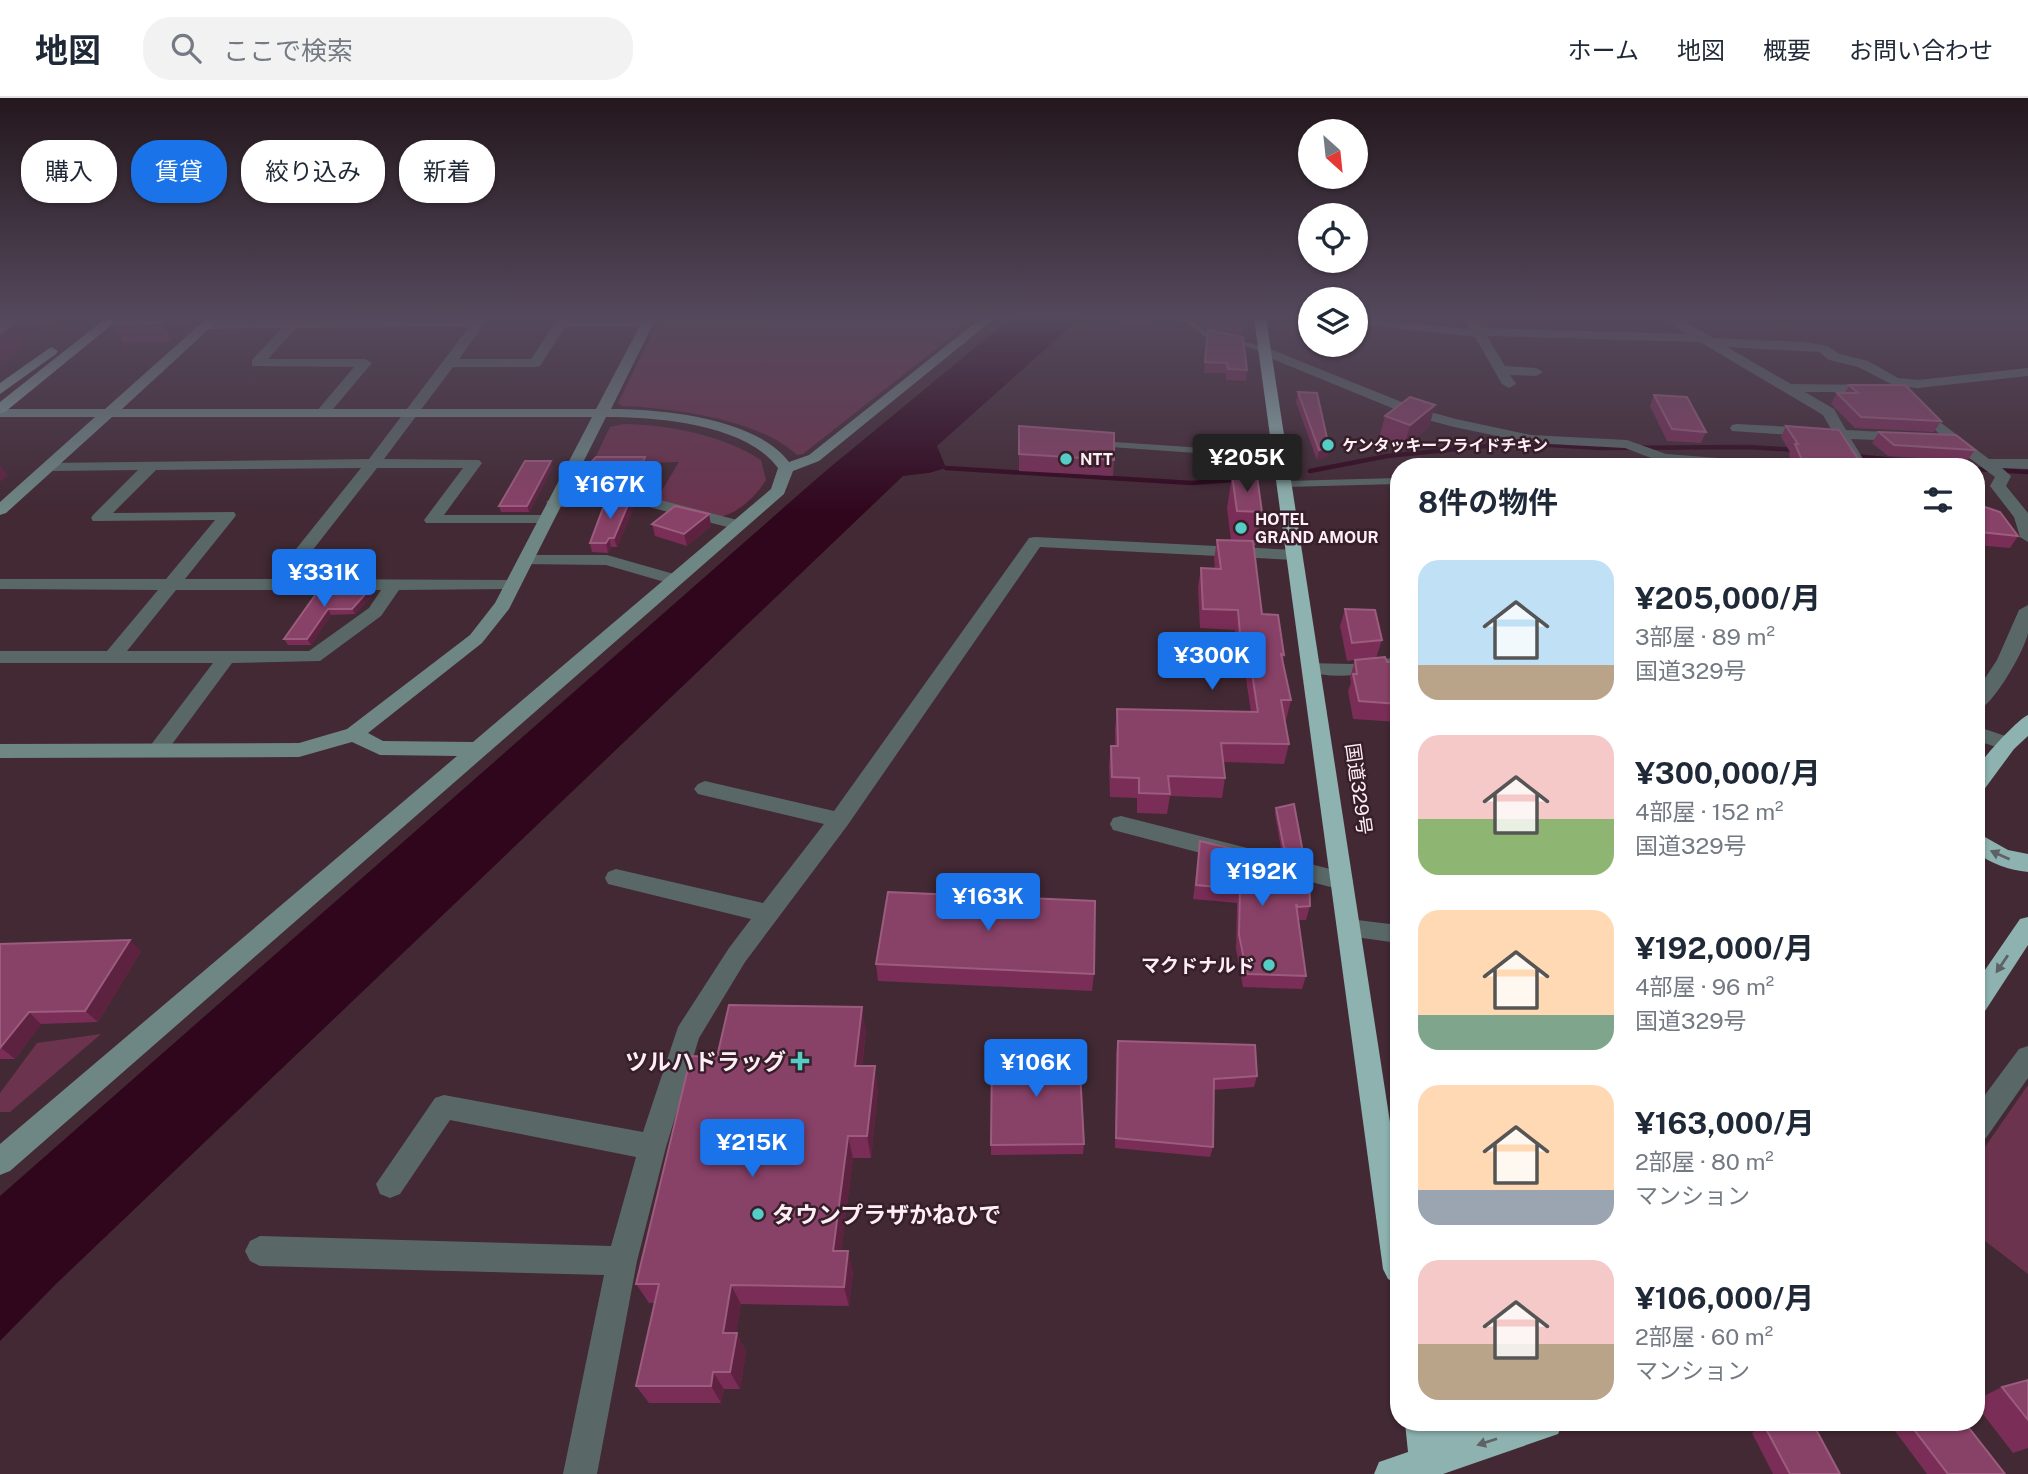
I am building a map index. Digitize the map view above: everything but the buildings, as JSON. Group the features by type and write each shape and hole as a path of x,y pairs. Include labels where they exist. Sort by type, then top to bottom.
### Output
{"highway":[{"name":"国道329号","path":"1270,382 1390,1213"},
{"path":"1985,775 2020,734"},
{"path":"1985,847 2009,860 2028,863"},
{"path":"1985,990 2028,926"},
{"path":"1422,1431 1427,1468"},
{"path":"1427,1468 1460,1431"},
{"path":"1391,1474 1427,1468 1526,1431"}],"main road":[{"path":"0,411 35,382"}],"street":[{"path":"0,510 143,382"},
{"path":"323,412 349,382"},
{"path":"278,583 436,382"},
{"path":"0,751 299,750 354,734 476,639 503,605 618,382"},
{"path":"786,468 814,458 909,382"},
{"path":"1341,382 1414,412 1454,423 1531,439 1627,444 1656,458"},
{"path":"1778,382 1829,412 1855,458"},
{"path":"1897,382 1940,382"},
{"path":"1788,388 1875,388"},
{"path":"0,411 603,412 665,416 713,427 771,449 781,457 786,468 778,491 0,1162"},
{"path":"1737,428 1842,435 1930,433 1954,440 1979,458"},
{"path":"50,466 474,463 432,520 545,520"},
{"path":"1986,463 2028,464"},
{"path":"1986,463 2003,476 1998,486 2022,516 2026,531"},
{"path":"112,657 228,515 99,518 151,466"},
{"path":"554,502 645,501 739,525"},
{"path":"2003,519 2026,531"},
{"path":"580,1474 622,1261 652,1147 687,1035 737,955 839,820 1035,542 1295,555"},
{"path":"525,560 607,560 675,580"},
{"path":"0,657 313,657 375,612 395,583"},
{"path":"0,584 512,585"},
{"path":"1985,694 2020,633 2028,610"},
{"path":"157,750 227,657"},
{"path":"1311,667 1352,670 1390,664"},
{"path":"1985,733 2020,734"},
{"path":"354,734 380,748 479,749"},
{"path":"705,789 839,820"},
{"path":"1121,824 1342,881"},
{"path":"616,878 768,914"},
{"path":"1349,928 1390,933"},
{"path":"1985,1117 2028,1057"},
{"path":"390,1184 444,1107 652,1147"},
{"path":"260,1251 622,1261"}],"lane":[{"path":"1088,443 1281,456"},
{"path":"1285,484 1390,481"}],"shaded area":[{"path":"628,382 894,382 803,454 797,455 761,432 738,424 689,413 622,406 618,403"},
{"path":"933,382 1008,382 937,446 946,468 903,476 56,1284 0,1341 0,1196 822,474"},
{"path":"624,424 677,429 730,444 761,460 766,480 746,503 719,517 656,500 679,462 592,464 610,427"},
{"path":"101,1034 10,1112 0,1112 0,1093 37,1043"},
{"path":"2028,1085 2028,1274 1985,1241 1985,1147"}],"waterway":[{"path":"1310,471 1387,456 1517,443 1600,448 1748,447 1797,450"},
{"path":"1854,456 1874,458"},
{"path":"946,468 1192,483 1258,478"},
{"path":"1985,470 2028,472"}],"place":[{"name":"ケンタッキーフライドチキン","path":"1328,445"},
{"name":"NTT","path":"1066,459"},
{"name":"HOTEL GRAND AMOUR","path":"1241,528"},
{"name":"マクドナルド","path":"1269,965"},
{"name":"ツルハドラッグ","path":"800,1061"},
{"name":"タウンプラザかねひで","path":"758,1214"}]}
